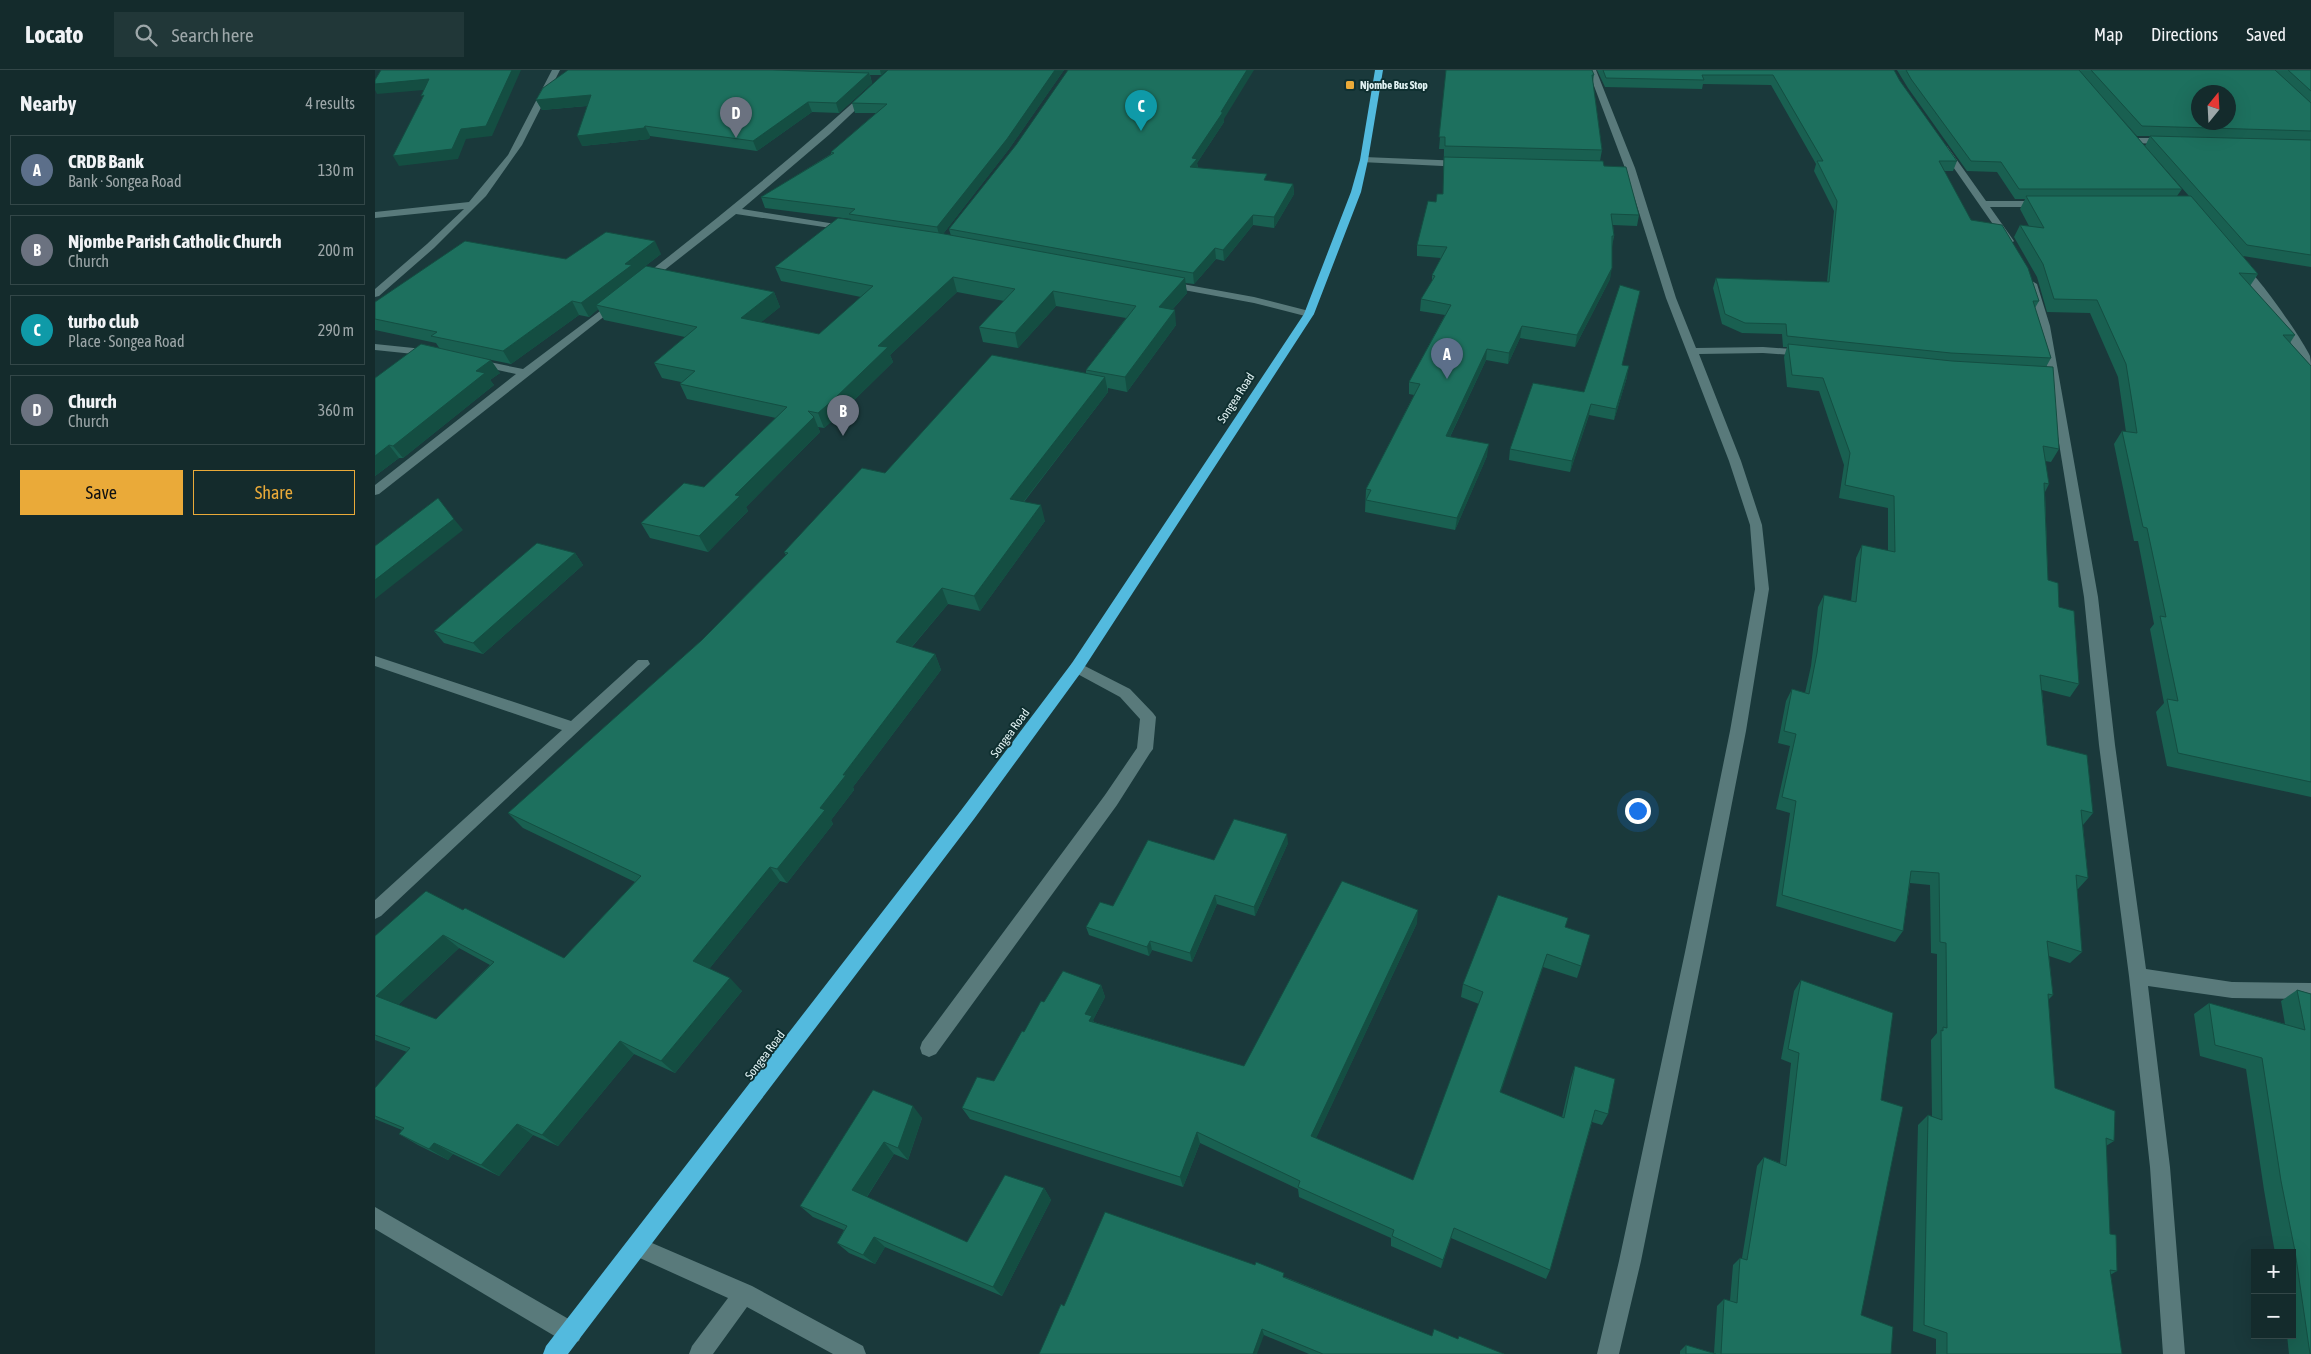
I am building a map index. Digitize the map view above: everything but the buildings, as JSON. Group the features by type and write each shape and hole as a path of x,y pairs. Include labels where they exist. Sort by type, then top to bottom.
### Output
{"highway":[{"name":"Songea Road","path":"555,1354 968,814 1077,667 1309,314 1338,242 1364,160 1379,70"}],"street":[{"path":"375,294 472,206 512,154 556,70"},
{"path":"637,286 734,212 880,79 894,70"},
{"path":"1592,70 1671,298 1735,461 1756,525 1762,589 1737,731 1694,952 1630,1261 1608,1354"},
{"path":"1934,134 2018,256"},
{"path":"2145,155 2131,137 2173,142"},
{"path":"1364,160 1469,164"},
{"path":"1984,204 2057,204"},
{"path":"375,215 472,206"},
{"path":"734,212 854,230"},
{"path":"2232,256 2263,293 2296,339 2311,368"},
{"path":"2026,271 2045,326 2047,375 2091,597 2107,745 2138,976 2160,1167 2174,1354"},
{"path":"1151,281 1254,300 1309,314"},
{"path":"375,492 622,297"},
{"path":"375,347 425,351 443,355"},
{"path":"1693,351 1763,350 1818,354"},
{"path":"461,359 525,373"},
{"path":"375,661 574,728"},
{"path":"375,911 643,664"},
{"path":"929,1048 1111,800 1145,750 1148,717 1125,693 1077,667"},
{"path":"2138,976 2231,990 2311,991"},
{"path":"375,1218 571,1333"},
{"path":"638,1247 744,1294 855,1354"},
{"path":"701,1354 744,1294"}],"place":[{"name":"Njombe Bus Stop","path":"1350,85"},
{"name":"turbo club","path":"1141,131"},
{"name":"Church","path":"736,138"},
{"name":"CRDB Bank","path":"1447,379"},
{"name":"Njombe Parish Catholic Church","path":"843,436"}]}
